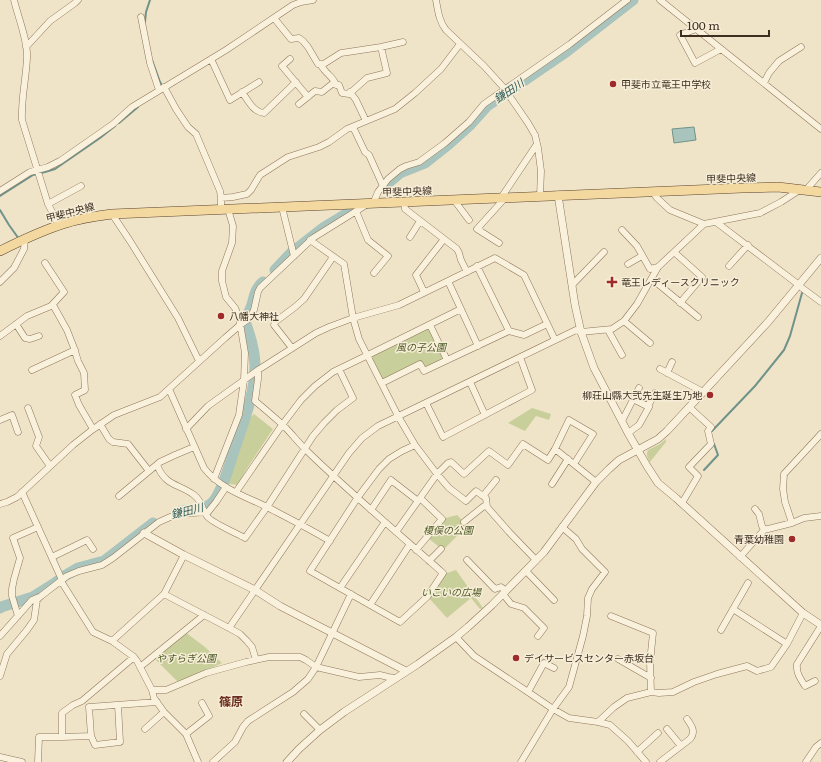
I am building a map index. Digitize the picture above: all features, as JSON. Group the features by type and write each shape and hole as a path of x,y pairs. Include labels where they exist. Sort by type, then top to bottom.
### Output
{"main road":[{"name":"甲斐中央線","path":"0,251 59,225 84,218 112,214 778,187 821,192"}],"street":[{"path":"14,0 26,47 27,57 22,96 22,120 48,204 59,225"},
{"path":"26,47 50,21 78,0"},
{"path":"0,191 30,172 48,167 60,161 113,124 132,106 211,60 298,1 313,0"},
{"path":"436,0 441,24 484,66 505,90 535,135 541,171 540,196"},
{"path":"0,504 17,497 93,428 114,415 160,397 240,325 250,318 254,310 260,288 310,240 356,211 370,204 388,179 400,169 419,162 445,143 469,122 484,104 570,44 627,0"},
{"path":"660,0 821,129"},
{"path":"141,17 150,63 161,89 188,127 196,134 233,226 232,242 222,271 222,281 226,297 235,308 239,317 245,353 244,380 239,415 214,479"},
{"path":"274,18 291,39 299,38 303,41 318,64 320,64 332,77 336,85 339,85 342,93 349,94 367,78 387,73 380,47"},
{"path":"696,29 680,35 695,63 721,49"},
{"path":"320,64 322,65 341,52 380,47 403,42"},
{"path":"222,198 247,194 260,175 288,157 319,147 329,142 347,129 395,109 406,102 446,63 460,44"},
{"path":"764,83 769,73 779,61 801,47"},
{"path":"290,58 282,66 308,97"},
{"path":"211,60 230,100 259,82"},
{"path":"242,92 257,112 264,113 296,82"},
{"path":"299,104 315,91 322,92 332,84 336,85"},
{"path":"350,92 366,121"},
{"path":"353,127 383,186"},
{"path":"499,242 477,229 503,198 537,144"},
{"path":"654,192 657,198 670,210 704,224 760,213 803,189 821,173"},
{"path":"48,204 81,186"},
{"path":"558,195 575,305 581,332 594,368 628,433 658,483 803,613 820,624 797,664 798,676 805,686 815,681"},
{"path":"454,200 469,220"},
{"path":"404,202 405,209 457,249 467,272"},
{"path":"282,207 294,256"},
{"path":"356,211 368,240 388,256 374,273"},
{"path":"112,214 178,318 199,361"},
{"path":"410,237 420,221"},
{"path":"716,222 821,302"},
{"path":"229,628 349,453 362,438 378,426 576,330 581,332 612,329 624,321 637,304 658,267 704,224"},
{"path":"622,230 637,246 650,269 658,267"},
{"path":"0,282 14,268 24,249 25,239"},
{"path":"424,292 416,275 444,239"},
{"path":"310,240 344,264 353,318 360,339 398,416 415,445 449,488 466,501 476,491 486,498 487,507 536,560"},
{"path":"729,266 748,245"},
{"path":"572,285 604,252"},
{"path":"674,252 702,277 680,303"},
{"path":"628,264 642,256"},
{"path":"292,348 274,325 275,322 304,299 333,257"},
{"path":"186,429 208,406 258,370 322,330 353,318 399,305 495,258 524,275 555,340"},
{"path":"287,762 320,730 344,712 456,637 505,593 544,552 596,482 619,460 662,436 768,322 821,258"},
{"path":"0,336 27,316 52,305 64,292 45,263"},
{"path":"477,266 509,331"},
{"path":"652,279 698,317"},
{"path":"448,280 478,346"},
{"path":"52,305 67,330 84,373 85,390 75,395 79,405 93,428"},
{"path":"236,492 300,400 315,386 333,372 461,309"},
{"path":"624,321 650,343"},
{"path":"16,324 25,338 30,339 39,336"},
{"path":"382,383 420,364 424,371 509,331 524,335 547,324"},
{"path":"430,325 446,360"},
{"path":"608,330 622,355"},
{"path":"32,370 75,350"},
{"path":"426,403 444,437 532,390 520,357"},
{"path":"667,373 672,362"},
{"path":"157,465 160,472 168,481 189,492 200,501 207,517 245,538 313,436 337,410 354,398 339,369"},
{"path":"660,369 703,392"},
{"path":"258,370 256,400 333,476 358,497 442,573 427,597 400,622 310,572 358,497 379,468 402,450 415,445"},
{"path":"470,382 485,415"},
{"path":"622,421 639,388"},
{"path":"169,389 194,447 209,475 226,487 300,524 330,541"},
{"path":"628,433 639,425 655,393"},
{"path":"634,399 648,406"},
{"path":"682,503 698,476 689,467 711,444 708,431 711,427 689,407"},
{"path":"28,408 39,437 36,446 50,466"},
{"path":"0,420 12,415 18,432"},
{"path":"396,532 437,474 448,463 451,462 464,474 489,451 508,465 523,444 548,460 556,449 569,420 593,434 552,484"},
{"path":"100,424 109,439 113,442 128,444 149,472"},
{"path":"792,523 785,502 783,489 784,474 821,434"},
{"path":"119,496 160,462 194,447"},
{"path":"556,449 596,482"},
{"path":"371,510 391,480 442,519 416,550"},
{"path":"483,496 496,480"},
{"path":"0,676 7,654 28,630 34,620 37,600 41,596 67,576 102,565 159,522 177,514 208,512 226,487"},
{"path":"22,492 62,581 94,632 112,641 134,657 152,690 154,698 164,712 186,734 198,762"},
{"path":"464,522 484,506 487,507"},
{"path":"755,509 759,514 764,530"},
{"path":"740,556 764,530 792,523 804,518 821,516"},
{"path":"340,588 385,522"},
{"path":"18,616 12,596 12,589 20,558 13,538 38,527"},
{"path":"521,762 553,709 569,687 584,636 588,598 592,589 605,572 582,549 576,539 562,527"},
{"path":"144,533 184,555 255,590 280,606 406,671"},
{"path":"52,557 87,540 93,549"},
{"path":"370,605 410,544"},
{"path":"429,561 441,549"},
{"path":"112,641 164,594 184,555"},
{"path":"467,560 495,589 501,587 511,604 524,608 544,628 538,636"},
{"path":"526,571 554,600"},
{"path":"721,630 748,583"},
{"path":"164,594 240,634 252,647 256,660"},
{"path":"213,762 235,742 248,721 293,692 308,679 316,667 351,594"},
{"path":"0,636 32,600 41,596"},
{"path":"733,608 787,644"},
{"path":"598,722 614,707 627,698 651,692 673,692 694,682 747,666 757,671 771,667 787,644 803,613"},
{"path":"140,667 204,615"},
{"path":"611,616 653,633 650,662 651,692"},
{"path":"456,637 474,656 553,709 569,718 610,725 628,741 646,762"},
{"path":"62,736 62,713 73,705 82,701 134,657"},
{"path":"152,690 166,690 206,673 269,657 300,657 316,667 359,676 375,674 395,678"},
{"path":"618,659 651,678"},
{"path":"528,692 544,663 554,668"},
{"path":"118,704 120,742 95,745 91,736 89,707 118,704 157,702"},
{"path":"186,734 209,716 202,703"},
{"path":"145,729 164,712"},
{"path":"304,714 320,730"},
{"path":"660,762 693,735 692,726 687,719"},
{"path":"667,729 681,746"},
{"path":"638,752 658,733"},
{"path":"38,762 39,737 91,736"},
{"path":"806,762 816,747 821,743"},
{"path":"0,757 22,762"}],"green space":[{"name":"風の子公園","path":"427,327 446,358 425,368 420,363 382,381 369,355"},
{"path":"532,408 551,414 549,420 536,416 525,431 508,423"},
{"path":"254,414 273,429 238,485 229,484 228,476 250,418"},
{"path":"666,439 666,442 650,462 647,456 648,450"},
{"name":"榎俣の公園","path":"457,515 469,530 457,536 443,550 428,538 442,519"},
{"name":"いこいの広場","path":"456,570 483,608 480,609 471,598 447,618 428,597 444,574"},
{"name":"やすらぎ公園","path":"185,632 205,647 222,663 179,683 154,658"}],"water":[{"path":"694,127 696,140 674,143 672,129"}],"waterway":[{"path":"145,22 146,12 150,0"},
{"name":"鎌田川","path":"388,183 400,173 425,163 469,126 487,106 566,52 633,0"},
{"path":"152,60 163,87"},
{"path":"119,123 138,107"},
{"path":"0,196 33,175 55,169 115,126"},
{"name":"鎌田川","path":"275,270 291,253 323,228 354,208"},
{"path":"0,210 19,239"},
{"name":"鎌田川","path":"245,317 251,309 256,291 263,282"},
{"path":"712,431 755,386 784,350 790,336 802,293"},
{"name":"鎌田川","path":"181,511 198,509 210,505 220,492 225,479 253,388 255,360 251,339 246,324"},
{"path":"704,470 718,455 714,444"},
{"name":"鎌田川","path":"0,608 33,597 78,568 104,561 153,523"}],"place":[{"name":"甲斐市立竜王中学校","path":"613,84"},
{"name":"竜王レディースクリニック","path":"612,282"},
{"name":"八幡大神社","path":"221,316"},
{"name":"柳荘山縣大弐先生誕生乃地","path":"710,395"},
{"name":"青葉幼稚園","path":"792,539"},
{"name":"デイサービスセンター赤坂台","path":"516,658"}],"district":[{"name":"篠原","path":"231,702"}]}
